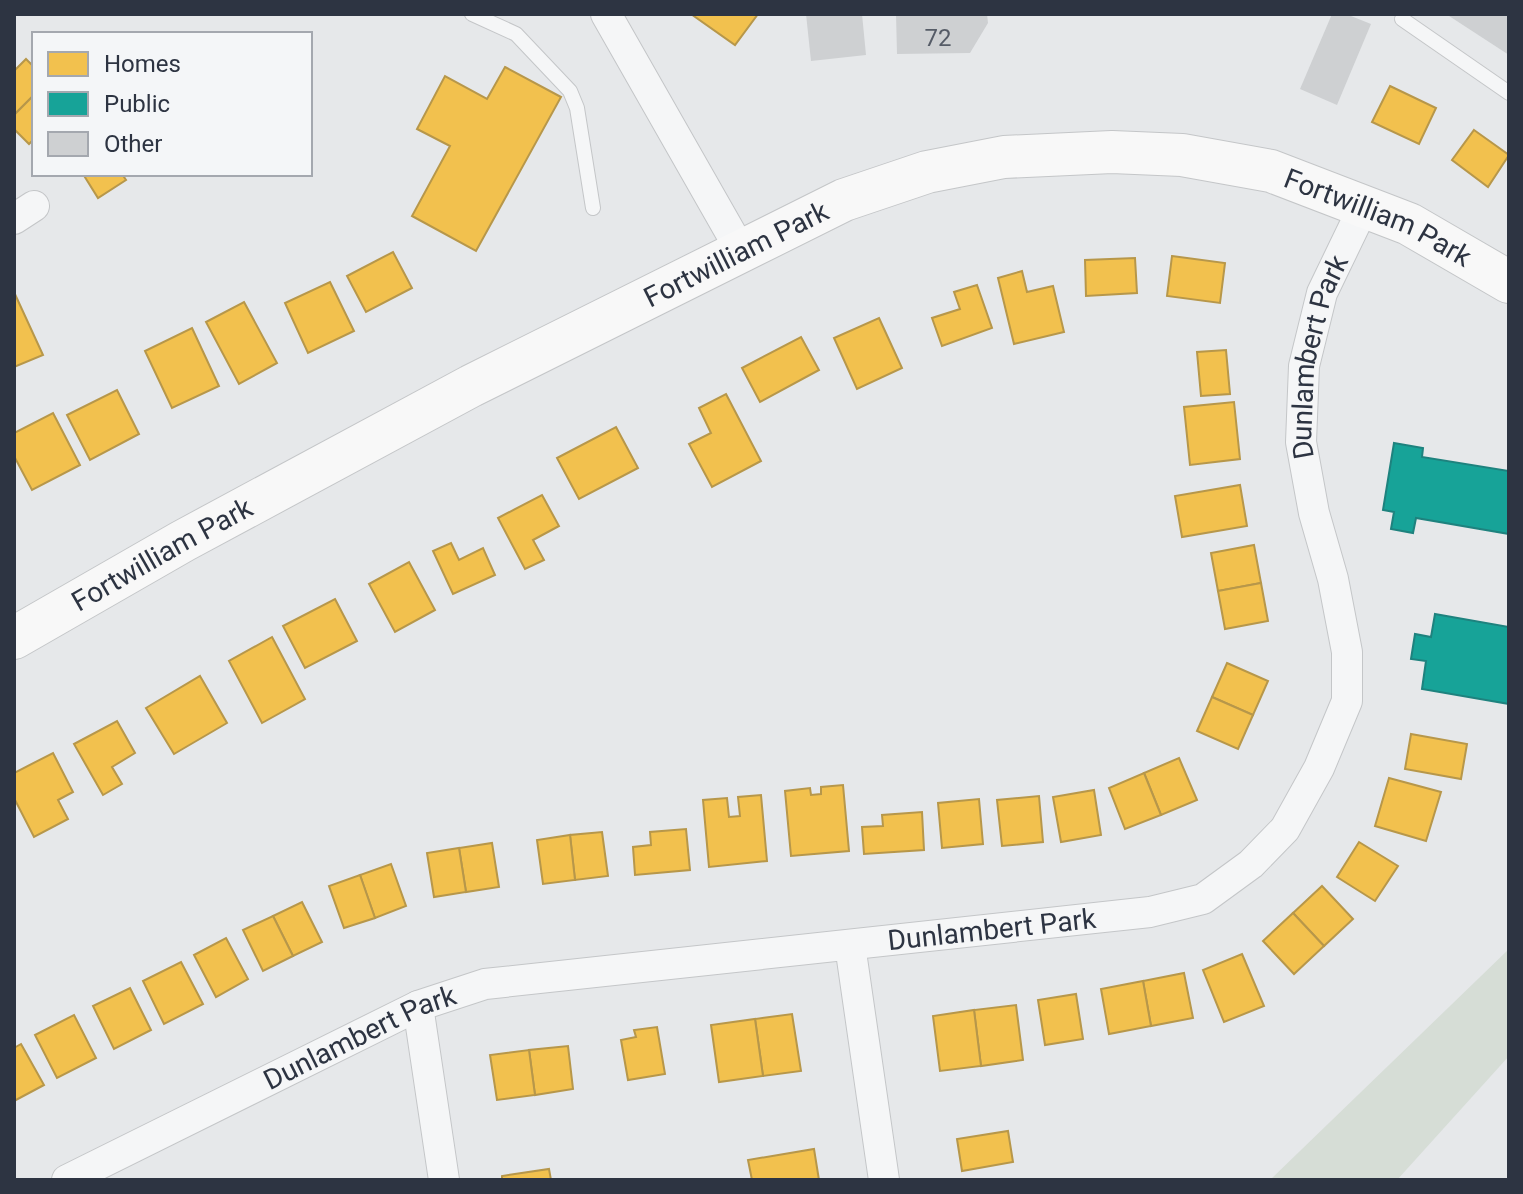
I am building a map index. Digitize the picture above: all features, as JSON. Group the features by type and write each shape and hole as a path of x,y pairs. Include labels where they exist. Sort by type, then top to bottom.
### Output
{"street":[{"path":"606,14 741,251"},
{"name":"Fortwilliam Park","path":"14,638 183,541 471,386 844,200 927,172 1004,157 1112,152 1182,155 1271,171 1409,224 1509,282"},
{"name":"Dunlambert Park","path":"67,1180 418,1006 485,984 1150,912 1203,899 1251,864 1285,829 1319,768 1347,701 1347,652 1333,579 1314,513 1301,442 1304,366 1322,293 1363,208"},
{"path":"850,945 884,1180"},
{"path":"418,1006 444,1180"}],"lane":[{"path":"472,14 516,34 570,91 577,108 593,208"},
{"path":"1402,19 1509,93"}],"shaded area":[{"path":"1509,949 1509,1056 1397,1180 1270,1180"}],"building: Homes":[{"path":"691,14 758,14 735,45"},
{"path":"26,59 32,65 32,97 14,115 14,71"},
{"path":"505,67 561,97 476,251 412,216 450,146 417,129 445,76 487,99"},
{"path":"1390,86 1436,108 1419,144 1372,122"},
{"path":"32,97 32,141 29,144 14,129 14,115"},
{"path":"1474,130 1509,155 1488,187 1452,160"},
{"path":"84,176 123,176 126,180 98,198"},
{"path":"393,252 412,288 366,312 347,276"},
{"path":"1172,256 1225,263 1220,303 1167,296"},
{"path":"1135,258 1137,293 1086,296 1085,260"},
{"path":"1022,271 1027,292 1053,286 1064,332 1014,344 998,278"},
{"path":"330,282 354,331 308,353 285,303"},
{"path":"977,285 992,328 942,346 932,318 960,309 954,292"},
{"path":"14,292 43,355 14,367"},
{"path":"244,302 277,363 239,384 206,322"},
{"path":"879,318 902,368 857,389 834,338"},
{"path":"192,328 219,386 172,408 145,351"},
{"path":"801,337 819,370 760,402 742,368"},
{"path":"1226,350 1230,394 1201,396 1197,352"},
{"path":"117,390 139,434 90,460 67,415"},
{"path":"726,394 761,461 712,487 689,444 711,433 699,408"},
{"path":"1234,402 1240,459 1190,465 1184,407"},
{"path":"53,413 80,465 32,490 14,456 14,433"},
{"path":"616,427 638,468 579,499 557,458"},
{"path":"1240,485 1247,526 1182,537 1175,496"},
{"path":"542,495 559,526 533,540 544,560 525,569 498,518"},
{"path":"451,543 459,560 483,548 495,575 453,594 433,551"},
{"path":"1254,545 1261,583 1218,591 1211,553"},
{"path":"409,562 435,610 395,632 369,584"},
{"path":"1261,583 1268,621 1225,629 1218,591"},
{"path":"335,599 357,641 305,668 283,626"},
{"path":"272,637 305,699 262,723 229,661"},
{"path":"1227,663 1268,681 1253,715 1212,697"},
{"path":"200,676 227,723 174,754 146,708"},
{"path":"1212,697 1253,715 1238,749 1197,731"},
{"path":"117,721 135,753 112,767 122,784 103,795 74,744"},
{"path":"1411,734 1467,744 1461,779 1405,769"},
{"path":"53,753 73,792 58,800 68,819 34,837 14,798 14,773"},
{"path":"1179,758 1197,800 1161,815 1144,773"},
{"path":"1144,773 1161,815 1125,829 1109,788"},
{"path":"1389,778 1441,792 1426,841 1375,826"},
{"path":"843,785 849,851 791,856 785,791 810,788 811,795 821,794 821,787"},
{"path":"1094,790 1101,835 1061,842 1053,797"},
{"path":"761,795 767,861 709,867 703,800 727,798 729,817 740,816 738,797"},
{"path":"1039,796 1043,842 1002,846 997,800"},
{"path":"979,799 983,844 942,848 938,803"},
{"path":"922,812 924,850 864,854 862,827 883,826 882,815"},
{"path":"686,829 690,870 635,875 633,847 651,845 650,832"},
{"path":"602,832 608,876 575,880 570,835"},
{"path":"570,835 575,880 543,884 537,840"},
{"path":"1359,842 1398,866 1375,901 1337,877"},
{"path":"492,843 499,887 466,892 459,848"},
{"path":"459,848 466,892 434,897 427,853"},
{"path":"391,864 406,906 375,918 360,875"},
{"path":"360,875 375,918 344,928 329,886"},
{"path":"1322,886 1353,919 1324,946 1293,913"},
{"path":"302,902 322,942 293,956 273,916"},
{"path":"1293,913 1324,946 1294,974 1263,941"},
{"path":"273,916 293,956 263,971 243,930"},
{"path":"226,938 248,979 216,997 194,955"},
{"path":"1242,954 1264,1006 1224,1022 1203,970"},
{"path":"181,962 203,1004 164,1024 143,981"},
{"path":"1184,973 1193,1018 1151,1026 1143,981"},
{"path":"1143,981 1151,1026 1109,1034 1101,989"},
{"path":"130,988 151,1030 114,1049 93,1006"},
{"path":"1076,994 1083,1039 1045,1045 1038,1000"},
{"path":"1016,1005 1023,1060 981,1066 974,1010"},
{"path":"974,1010 981,1066 940,1071 933,1016"},
{"path":"792,1014 801,1071 763,1076 755,1019"},
{"path":"74,1015 96,1058 57,1078 35,1035"},
{"path":"755,1019 763,1076 719,1082 711,1025"},
{"path":"657,1027 665,1074 628,1080 621,1040 636,1037 634,1030"},
{"path":"21,1044 44,1085 14,1101 14,1048"},
{"path":"568,1046 573,1089 535,1095 529,1050"},
{"path":"529,1050 535,1095 497,1100 490,1055"},
{"path":"1008,1131 1013,1162 962,1171 957,1139"},
{"path":"814,1149 819,1180 752,1180 748,1160"},
{"path":"549,1169 551,1180 502,1180 502,1176"}],"building: Public":[{"path":"1394,443 1423,448 1422,457 1509,471 1509,534 1416,518 1413,533 1391,529 1394,512 1383,510"},
{"path":"1435,614 1509,627 1509,704 1422,689 1426,661 1411,659 1415,634 1431,637"}],"building: Other":[{"path":"806,14 862,14 866,55 811,61"},
{"path":"896,14 987,14 988,23 970,53 897,54"},
{"path":"1332,14 1346,14 1371,24 1337,105 1300,89"},
{"path":"1446,14 1509,14 1509,55"}]}
